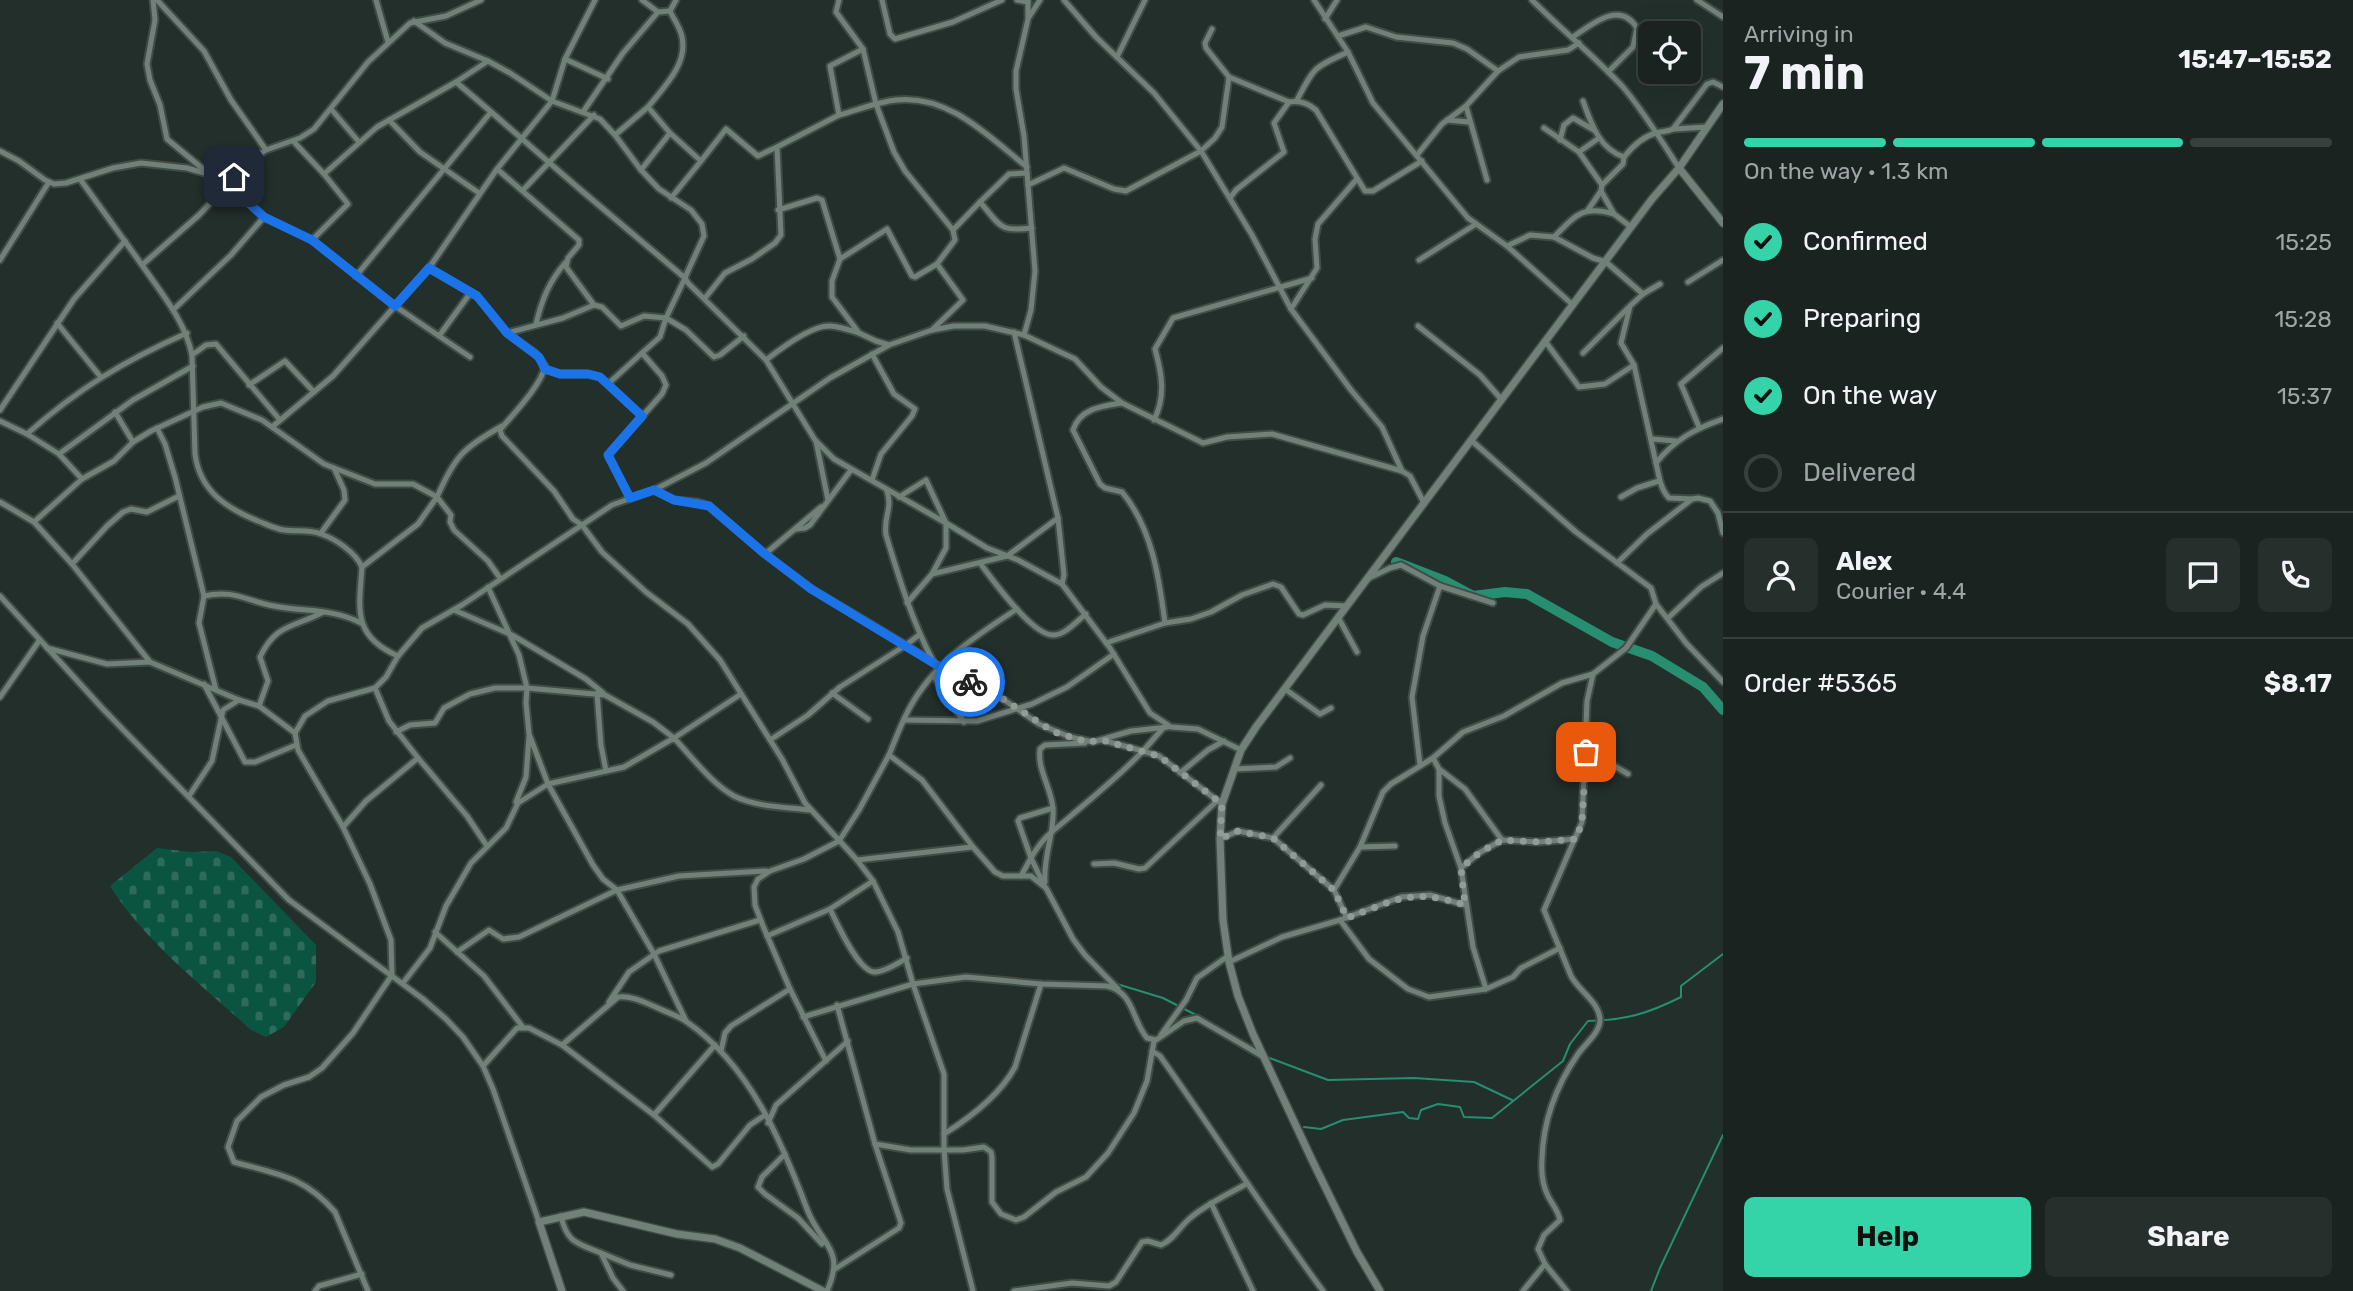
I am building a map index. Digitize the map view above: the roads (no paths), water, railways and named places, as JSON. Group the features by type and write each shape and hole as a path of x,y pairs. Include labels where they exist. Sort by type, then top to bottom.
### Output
{"street":[{"path":"155,0 204,51 230,100 266,150"},
{"path":"155,0 155,20 147,64 167,139 211,176"},
{"path":"376,0 388,42"},
{"path":"142,265 191,222 242,168 266,150 294,142 314,128 355,76 388,42 414,21 446,16 481,0"},
{"path":"272,427 336,373 429,268 479,192 552,101 565,59 595,0"},
{"path":"642,0 657,12 670,11"},
{"path":"670,11 676,0"},
{"path":"839,0 836,12 863,49 886,134 905,171 953,230 955,240 937,264 915,277 887,229 841,259 830,294 859,333"},
{"path":"882,0 890,34 895,39 953,22 1002,0"},
{"path":"1017,0 1028,1 1028,19 1016,71 1016,89 1027,170 1035,271 1031,310 1024,335"},
{"path":"1028,19 1040,0"},
{"path":"1064,0 1154,93 1201,151 1291,309 1382,428 1402,471"},
{"path":"1117,57 1145,0"},
{"path":"1314,0 1348,52 1373,103 1422,161 1476,224 1507,246 1573,305"},
{"path":"1325,19 1337,0"},
{"path":"1532,0 1608,72 1642,111 1679,168 1723,223"},
{"path":"1697,0 1723,17"},
{"path":"615,135 648,107 674,74 683,53 681,34 670,11"},
{"path":"583,112 624,53 657,12"},
{"path":"1573,37 1603,17 1625,15 1630,18 1637,28 1633,47 1608,72"},
{"path":"414,21 445,43 488,61 552,101 594,115 615,135 659,189 684,205 696,216 704,230 703,242 666,318 659,339 609,383"},
{"path":"1338,36 1366,27 1396,37 1453,43 1476,54 1498,71"},
{"path":"1212,29 1205,43 1206,48 1229,77 1289,102 1297,100 1316,110 1365,191 1373,191 1422,161"},
{"path":"1417,155 1447,120 1466,106 1498,71 1519,57 1568,50 1579,43"},
{"path":"839,115 830,66 863,49"},
{"path":"1297,100 1311,72 1348,52"},
{"path":"565,59 608,79"},
{"path":"324,174 359,142 389,120 488,61"},
{"path":"1028,185 1064,168 1114,189 1126,191 1201,151 1222,127 1229,77"},
{"path":"456,82 685,278 744,336 766,360 791,403 834,459 987,548 1037,569 1062,584 1107,643 1150,713 1171,727"},
{"path":"1673,129 1707,84 1713,82 1723,87"},
{"path":"671,198 726,130 758,156 839,115 898,100 951,109 1027,170"},
{"path":"1583,101 1599,138 1614,152 1624,156"},
{"path":"1230,198 1236,190 1284,152 1274,122 1289,102"},
{"path":"1380,1291 1346,1229 1238,996 1223,920 1220,802 1241,750 1545,341 1679,168 1723,104"},
{"path":"1466,106 1487,180"},
{"path":"648,107 670,133 701,161"},
{"path":"331,109 359,142"},
{"path":"356,276 491,112"},
{"path":"523,190 594,115"},
{"path":"1560,140 1564,125 1573,118 1594,130"},
{"path":"389,120 414,147 479,192"},
{"path":"1447,120 1469,122"},
{"path":"1588,210 1601,188 1623,164 1624,156 1632,147 1656,133 1707,127"},
{"path":"1544,128 1579,152 1614,215"},
{"path":"642,170 670,133"},
{"path":"1579,152 1599,138"},
{"path":"294,142 348,204 312,240"},
{"path":"705,298 725,273 752,259 780,238 782,226 778,210 777,147"},
{"path":"0,151 49,182 60,184 113,168 141,163 187,168 211,176 228,184 264,217 312,240 395,306 470,357"},
{"path":"497,169 579,240 579,245 544,293 536,324"},
{"path":"953,230 1009,174 1027,170"},
{"path":"80,179 187,333 193,366 197,466 201,477 216,498 239,513 276,528 321,533 354,554 362,567 359,611 361,623"},
{"path":"1291,309 1312,278 1318,262 1316,230 1356,180"},
{"path":"0,260 49,182"},
{"path":"778,210 817,198 822,200 841,259"},
{"path":"979,202 1003,228 1032,228"},
{"path":"1554,237 1574,217 1595,208 1614,215 1631,227"},
{"path":"173,310 231,255 264,217"},
{"path":"1419,260 1476,224"},
{"path":"1507,246 1530,236 1554,237 1606,262 1643,294"},
{"path":"0,410 87,282 125,241"},
{"path":"1688,282 1723,260"},
{"path":"565,263 594,305"},
{"path":"932,330 963,300 937,264"},
{"path":"429,268 483,301 507,333 539,357 545,369 560,374 594,374 609,383 642,416"},
{"path":"1154,420 1162,403 1162,373 1155,349 1173,318 1312,278"},
{"path":"1583,353 1643,294 1660,284"},
{"path":"439,336 471,292"},
{"path":"507,333 564,318 594,305 602,307 621,326 644,316 666,318 686,330 714,357 744,336"},
{"path":"1630,306 1621,342 1634,365 1659,481 1668,498 1698,498 1710,501 1720,512 1723,533"},
{"path":"57,323 100,376"},
{"path":"766,360 794,341 829,325 889,345"},
{"path":"369,1291 335,1212 328,1203 304,1183 292,1177 234,1162 228,1142 237,1121 261,1097 284,1085 309,1077 322,1068 353,1034 392,975 391,940 370,884 343,827 296,745 295,733 305,716 319,705 375,688 422,628 454,610 612,505 654,490 726,451 791,403 872,354 932,330 985,326 1024,335 1075,359 1101,387 1122,403 1203,443 1227,437 1272,434 1402,471 1410,476 1424,503"},
{"path":"1418,326 1480,375 1502,400"},
{"path":"1014,332 1058,518 1064,575 1062,584"},
{"path":"27,434 100,376 137,355 187,333"},
{"path":"1545,341 1579,387 1605,384 1634,365"},
{"path":"192,355 206,345 216,344 280,420"},
{"path":"1699,427 1681,384 1723,348"},
{"path":"630,498 608,455 662,394 666,385 662,376 642,353"},
{"path":"872,354 894,394 915,409 881,454 872,480"},
{"path":"249,385 285,361 314,392"},
{"path":"58,454 142,394 193,366"},
{"path":"545,369 522,405 500,430 502,436 554,491 573,519 582,525 602,552 705,641 720,660 770,740 810,810 858,860 873,881 894,922 944,1074 947,1189 973,1291"},
{"path":"34,522 82,479 114,461 133,442 213,403 221,403 243,411 272,427 315,459 334,468 375,484 413,484 437,497 451,515 450,522 454,530 488,561 500,578"},
{"path":"1122,403 1093,408 1073,430 1100,484 1122,492 1142,522 1160,583 1165,622"},
{"path":"115,412 133,442"},
{"path":"1656,463 1678,441 1699,427 1723,419"},
{"path":"0,421 58,454 82,479"},
{"path":"362,567 418,524 437,497 452,463 464,450 503,426"},
{"path":"158,428 165,444 204,596 200,623 216,690"},
{"path":"816,439 826,502"},
{"path":"1652,439 1678,441"},
{"path":"1472,441 1576,532 1651,588 1656,604 1686,643 1723,682"},
{"path":"321,533 346,498 334,468"},
{"path":"765,554 796,529 810,525 851,470"},
{"path":"899,497 926,480 946,523 946,548 932,574 907,603"},
{"path":"1621,497 1659,481"},
{"path":"654,490 674,500 709,506 765,554 834,604 1054,732 1088,742"},
{"path":"887,491 891,503 885,530 919,635 937,666"},
{"path":"72,564 123,512 131,509 147,512 179,496"},
{"path":"1617,563 1647,534 1692,499"},
{"path":"0,502 34,522 72,564 150,662"},
{"path":"932,574 1007,556 1058,518"},
{"path":"980,563 1002,594 1031,623 1047,634 1054,635 1086,614"},
{"path":"1369,579 1401,565 1440,586 1493,603"},
{"path":"1668,618 1701,587 1723,573"},
{"path":"1107,643 1165,622 1191,619 1211,612 1242,595 1273,584 1282,587 1299,614 1303,615 1325,606 1347,606"},
{"path":"1420,765 1412,697 1423,636 1440,586"},
{"path":"403,984 426,955 460,881 487,846 506,828 526,777 529,734 524,671 512,635 503,622 488,587"},
{"path":"204,596 227,592 272,606 341,614 361,623 376,642 398,656"},
{"path":"0,596 39,641 289,900 446,1018 483,1066 562,1291"},
{"path":"1334,890 1360,847 1383,792 1433,758 1463,732 1504,716 1562,683 1593,674 1626,648 1656,604"},
{"path":"826,1061 803,1017 760,920 755,905 754,887 758,878 769,871 804,859 839,841 889,755 918,694 937,666 1017,609"},
{"path":"454,610 512,635 653,722 674,738 724,789 737,797 810,810"},
{"path":"259,706 268,681 260,657 270,639 283,628 326,611"},
{"path":"1338,617 1357,652"},
{"path":"770,740 808,715 832,693 919,635"},
{"path":"0,696 39,641"},
{"path":"47,648 107,664 150,662 259,706 295,733"},
{"path":"904,720 965,722 1016,709 1049,698 1114,654"},
{"path":"1567,1291 1539,1253 1539,1245 1544,1235 1560,1220 1544,1186 1544,1136 1558,1087 1567,1069 1600,1023 1598,1007 1576,985 1544,916 1544,910 1582,822 1587,701 1593,674"},
{"path":"933,675 965,722"},
{"path":"204,684 247,763 296,745"},
{"path":"375,688 382,709 396,732 467,816 487,846"},
{"path":"396,732 410,725 435,723 444,708 480,691 495,688 606,695"},
{"path":"1285,689 1320,714 1331,708"},
{"path":"597,693 606,771"},
{"path":"832,693 867,719"},
{"path":"514,808 523,798 548,784 634,763 741,694"},
{"path":"189,796 212,761 223,710 239,700"},
{"path":"1021,876 1051,831 1143,751 1164,727"},
{"path":"1046,888 1044,859 1053,808 1041,764 1040,749 1045,746 1102,740 1131,732 1171,727 1198,729 1241,750"},
{"path":"529,734 548,784 593,865 603,879 617,890 654,954 686,1021"},
{"path":"1102,740 1159,756 1220,802"},
{"path":"1180,773 1208,750 1224,741"},
{"path":"1586,752 1628,774"},
{"path":"889,755 922,780 973,847 1000,875 1035,878 1046,888"},
{"path":"343,827 366,801 418,758"},
{"path":"1234,769 1276,766 1290,758"},
{"path":"1433,758 1439,769 1465,789 1502,840"},
{"path":"1439,769 1439,796 1461,868 1473,947 1486,989"},
{"path":"1273,838 1321,785"},
{"path":"1094,864 1105,862 1145,869 1220,802"},
{"path":"1053,808 1018,821 1031,858 1073,939 1132,1008 1143,1035 1157,1039 1184,1021 1197,1018 1264,1057"},
{"path":"1220,839 1238,831 1273,838 1334,890 1347,918"},
{"path":"1461,868 1479,853 1502,840 1539,842 1576,839"},
{"path":"1360,847 1395,846"},
{"path":"858,860 973,847"},
{"path":"457,952 491,930 503,939 519,937 617,890 679,876 769,871"},
{"path":"767,936 830,909 873,881"},
{"path":"875,1144 911,1150 988,1149 992,1157 992,1202 1001,1214 1016,1220 1024,1217 1056,1192 1086,1177 1108,1153 1134,1113 1157,1039 1186,1000 1197,978 1229,959 1276,939 1347,918 1401,897 1430,895 1465,905"},
{"path":"830,909 855,955 868,971 882,970 907,958"},
{"path":"607,1005 629,972 654,954 665,948 760,920"},
{"path":"1340,920 1369,959 1408,989 1433,998 1486,989 1513,977 1521,968 1560,948"},
{"path":"435,932 484,976 523,1026 562,1045 654,1115 712,1167 718,1164 750,1125 765,1115"},
{"path":"803,1017 913,984 967,977 1041,984 1096,985 1118,989"},
{"path":"944,1135 974,1113 1010,1077 1041,984"},
{"path":"721,1051 724,1033 731,1026 790,989"},
{"path":"539,1222 583,1212 594,1213 677,1234 715,1239 740,1248 825,1291 835,1269 834,1256 812,1220 785,1154 751,1091 721,1051 686,1021 632,998 618,997 562,1045"},
{"path":"835,1269 901,1224 875,1144 837,1006"},
{"path":"483,1066 513,1031 523,1026"},
{"path":"768,1123 776,1105 848,1041"},
{"path":"654,1115 715,1045"},
{"path":"1152,1051 1160,1056 1201,1113 1246,1184 1323,1291"},
{"path":"785,1154 762,1177 758,1187 798,1218 834,1256"},
{"path":"1014,1291 1072,1283 1108,1286 1116,1282 1142,1242 1161,1245 1167,1242 1211,1203 1246,1184"},
{"path":"1211,1203 1253,1291"},
{"path":"561,1216 564,1230 572,1241 630,1265 671,1275"},
{"path":"601,1253 613,1278 623,1291"},
{"path":"1523,1291 1545,1264"},
{"path":"315,1291 319,1286 362,1274"}],"waterway":[{"path":"1396,562 1445,581 1473,596 1505,592 1527,594 1612,642 1652,656 1703,687 1723,710"},
{"path":"1304,1127 1321,1129 1343,1120 1403,1112 1409,1118 1418,1119 1421,1110 1438,1104 1460,1107 1464,1117 1492,1118 1563,1061 1570,1044 1588,1021 1636,1015 1681,997 1681,986 1723,954"},
{"path":"1117,984 1163,998 1196,1015"},
{"path":"1207,1021 1254,1048"},
{"path":"1267,1057 1328,1080 1414,1078 1474,1082 1512,1100"},
{"path":"1651,1291 1723,1135"}]}
